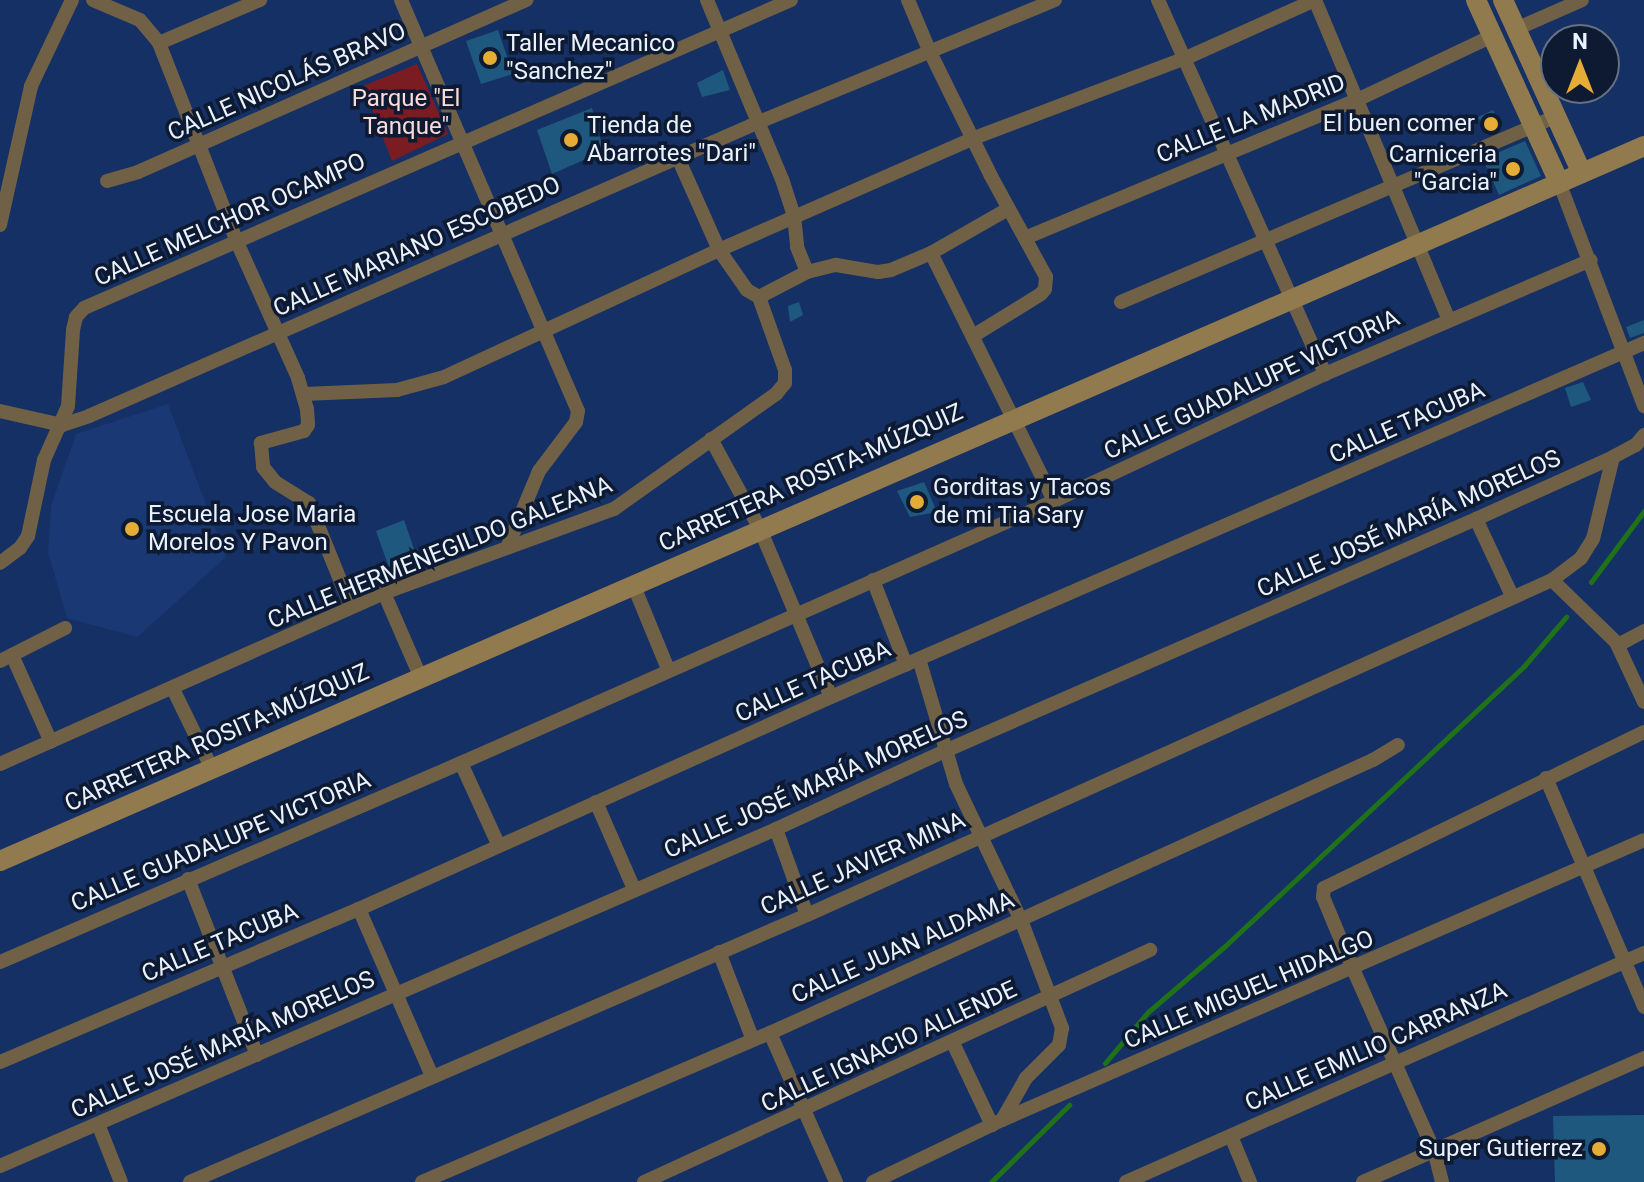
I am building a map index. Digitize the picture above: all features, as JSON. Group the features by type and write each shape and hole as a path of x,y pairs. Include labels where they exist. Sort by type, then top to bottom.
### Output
{"main road":[{"path":"1476,0 1559,182"},
{"path":"1503,0 1582,173"},
{"name":"CARRETERA ROSITA-MÚZQUIZ","path":"0,861 1644,146"}],"street":[{"path":"0,225 7,158 31,86 72,0"},
{"path":"93,0 140,20 159,43 237,242 304,394 309,417 304,431 261,443 260,457 275,482 309,503 351,607"},
{"path":"159,43 260,0"},
{"path":"401,0 577,403 579,416 539,471 507,548"},
{"name":"CALLE NICOLÁS BRAVO","path":"107,181 128,176 199,146 527,0"},
{"path":"707,0 759,122 794,216 797,247 807,272"},
{"name":"CALLE MELCHOR OCAMPO","path":"62,425 68,406 73,330 76,317 84,308 791,0"},
{"path":"908,0 929,50 1008,209 1046,277 1045,289 973,336"},
{"name":"CALLE MARIANO ESCOBEDO","path":"62,425 156,388 276,332 759,122 1055,0"},
{"path":"1158,0 1325,374"},
{"path":"304,394 376,393 418,385 544,332 794,216 974,138 1186,58 1315,0 1419,242 1449,320"},
{"path":"1516,29 1582,0"},
{"name":"CALLE LA MADRID","path":"1025,238 1359,99 1492,36"},
{"path":"1121,302 1554,117"},
{"path":"678,158 719,250 747,290 759,297 807,272 836,265 885,272 931,253 1008,209"},
{"path":"1559,182 1644,406"},
{"path":"931,253 1054,501"},
{"name":"CALLE GUADALUPE VICTORIA","path":"0,962 461,763 1054,501 1325,374 1591,260"},
{"name":"CALLE HERMENEGILDO GALEANA","path":"0,764 384,593 614,509 776,394 785,383 785,370 759,297"},
{"name":"CALLE TACUBA","path":"0,1062 359,909 831,697 1644,343"},
{"path":"0,411 62,425 44,460 33,520 20,548 0,563"},
{"name":"CALLE JOSÉ MARÍA MORELOS","path":"0,1166 776,829 945,751 1476,519 1613,457 1636,445 1644,435"},
{"path":"711,439 760,529 831,697"},
{"name":"CALLE JAVIER MINA","path":"190,1182 807,915 1552,580 1581,558 1593,539 1613,457"},
{"path":"1476,519 1512,596"},
{"path":"873,580 940,722 945,751 956,784 1021,920 1062,1028 1062,1039 1026,1078 997,1122 953,1043"},
{"path":"1552,580 1618,645 1644,702"},
{"path":"633,584 668,669"},
{"path":"384,593 421,678"},
{"path":"51,742 6,658 65,628"},
{"path":"1618,645 1644,631"},
{"path":"173,689 212,769"},
{"path":"1442,1182 1435,1153 1353,969 1323,897 1324,888 1644,732"},
{"name":"CALLE JUAN ALDAMA","path":"422,1182 770,1033 1373,760 1398,745"},
{"path":"461,763 499,846"},
{"path":"1546,778 1644,1007"},
{"path":"596,802 634,889"},
{"path":"776,829 807,915"},
{"name":"CALLE MIGUEL HIDALGO","path":"873,1182 997,1122 1644,840"},
{"path":"188,879 257,1055"},
{"path":"359,909 432,1076"},
{"name":"CALLE IGNACIO ALLENDE","path":"644,1182 953,1043 1150,950"},
{"path":"719,952 753,1040"},
{"name":"CALLE EMILIO CARRANZA","path":"1126,1182 1644,953"},
{"path":"770,1033 836,1182"},
{"path":"1363,1182 1435,1153 1644,1058"},
{"path":"98,1124 121,1182"},
{"path":"1231,1136 1250,1182"}],"shaded area":[{"name":"Escuela Jose Maria Morelos Y Pavon","path":"168,404 226,557 137,637 67,618 48,552 51,506 76,434"}],"green space":[{"name":"Parque \"El Tanque\"","path":"417,64 448,134 392,161 363,86"}],"building":[{"name":"Taller Mecanico \"Sanchez\"","path":"498,30 513,74 481,84 466,41"},
{"path":"723,70 730,90 702,97 697,83"},
{"name":"Tienda de Abarrotes \"Dari\"","path":"592,108 604,151 552,174 537,130"},
{"name":"El buen comer","path":"1493,110 1502,128 1487,135 1478,117"},
{"name":"Carniceria \"Garcia\"","path":"1525,141 1541,176 1499,195 1483,159"},
{"path":"799,302 803,315 790,322 788,306"},
{"path":"1644,320 1644,333 1630,338 1626,327"},
{"path":"1583,382 1591,400 1571,407 1565,388"},
{"name":"Gorditas y Tacos de mi Tia Sary","path":"924,482 937,512 910,517 897,491"},
{"path":"404,520 421,569 393,579 376,531"},
{"name":"Super Gutierrez","path":"1644,1115 1644,1182 1555,1182 1553,1116"}],"waterway":[{"path":"1591,582 1644,511"},
{"path":"1105,1063 1148,1012 1225,946 1524,666 1566,617"},
{"path":"991,1182 1069,1105"}],"place":[{"name":"Taller Mecanico \"Sanchez\"","path":"490,58"},
{"name":"El buen comer","path":"1491,124"},
{"name":"Tienda de Abarrotes \"Dari\"","path":"571,140"},
{"name":"Carniceria \"Garcia\"","path":"1513,169"},
{"name":"Gorditas y Tacos de mi Tia Sary","path":"917,502"},
{"name":"Escuela Jose Maria Morelos Y Pavon","path":"132,529"},
{"name":"Super Gutierrez","path":"1599,1149"}]}
